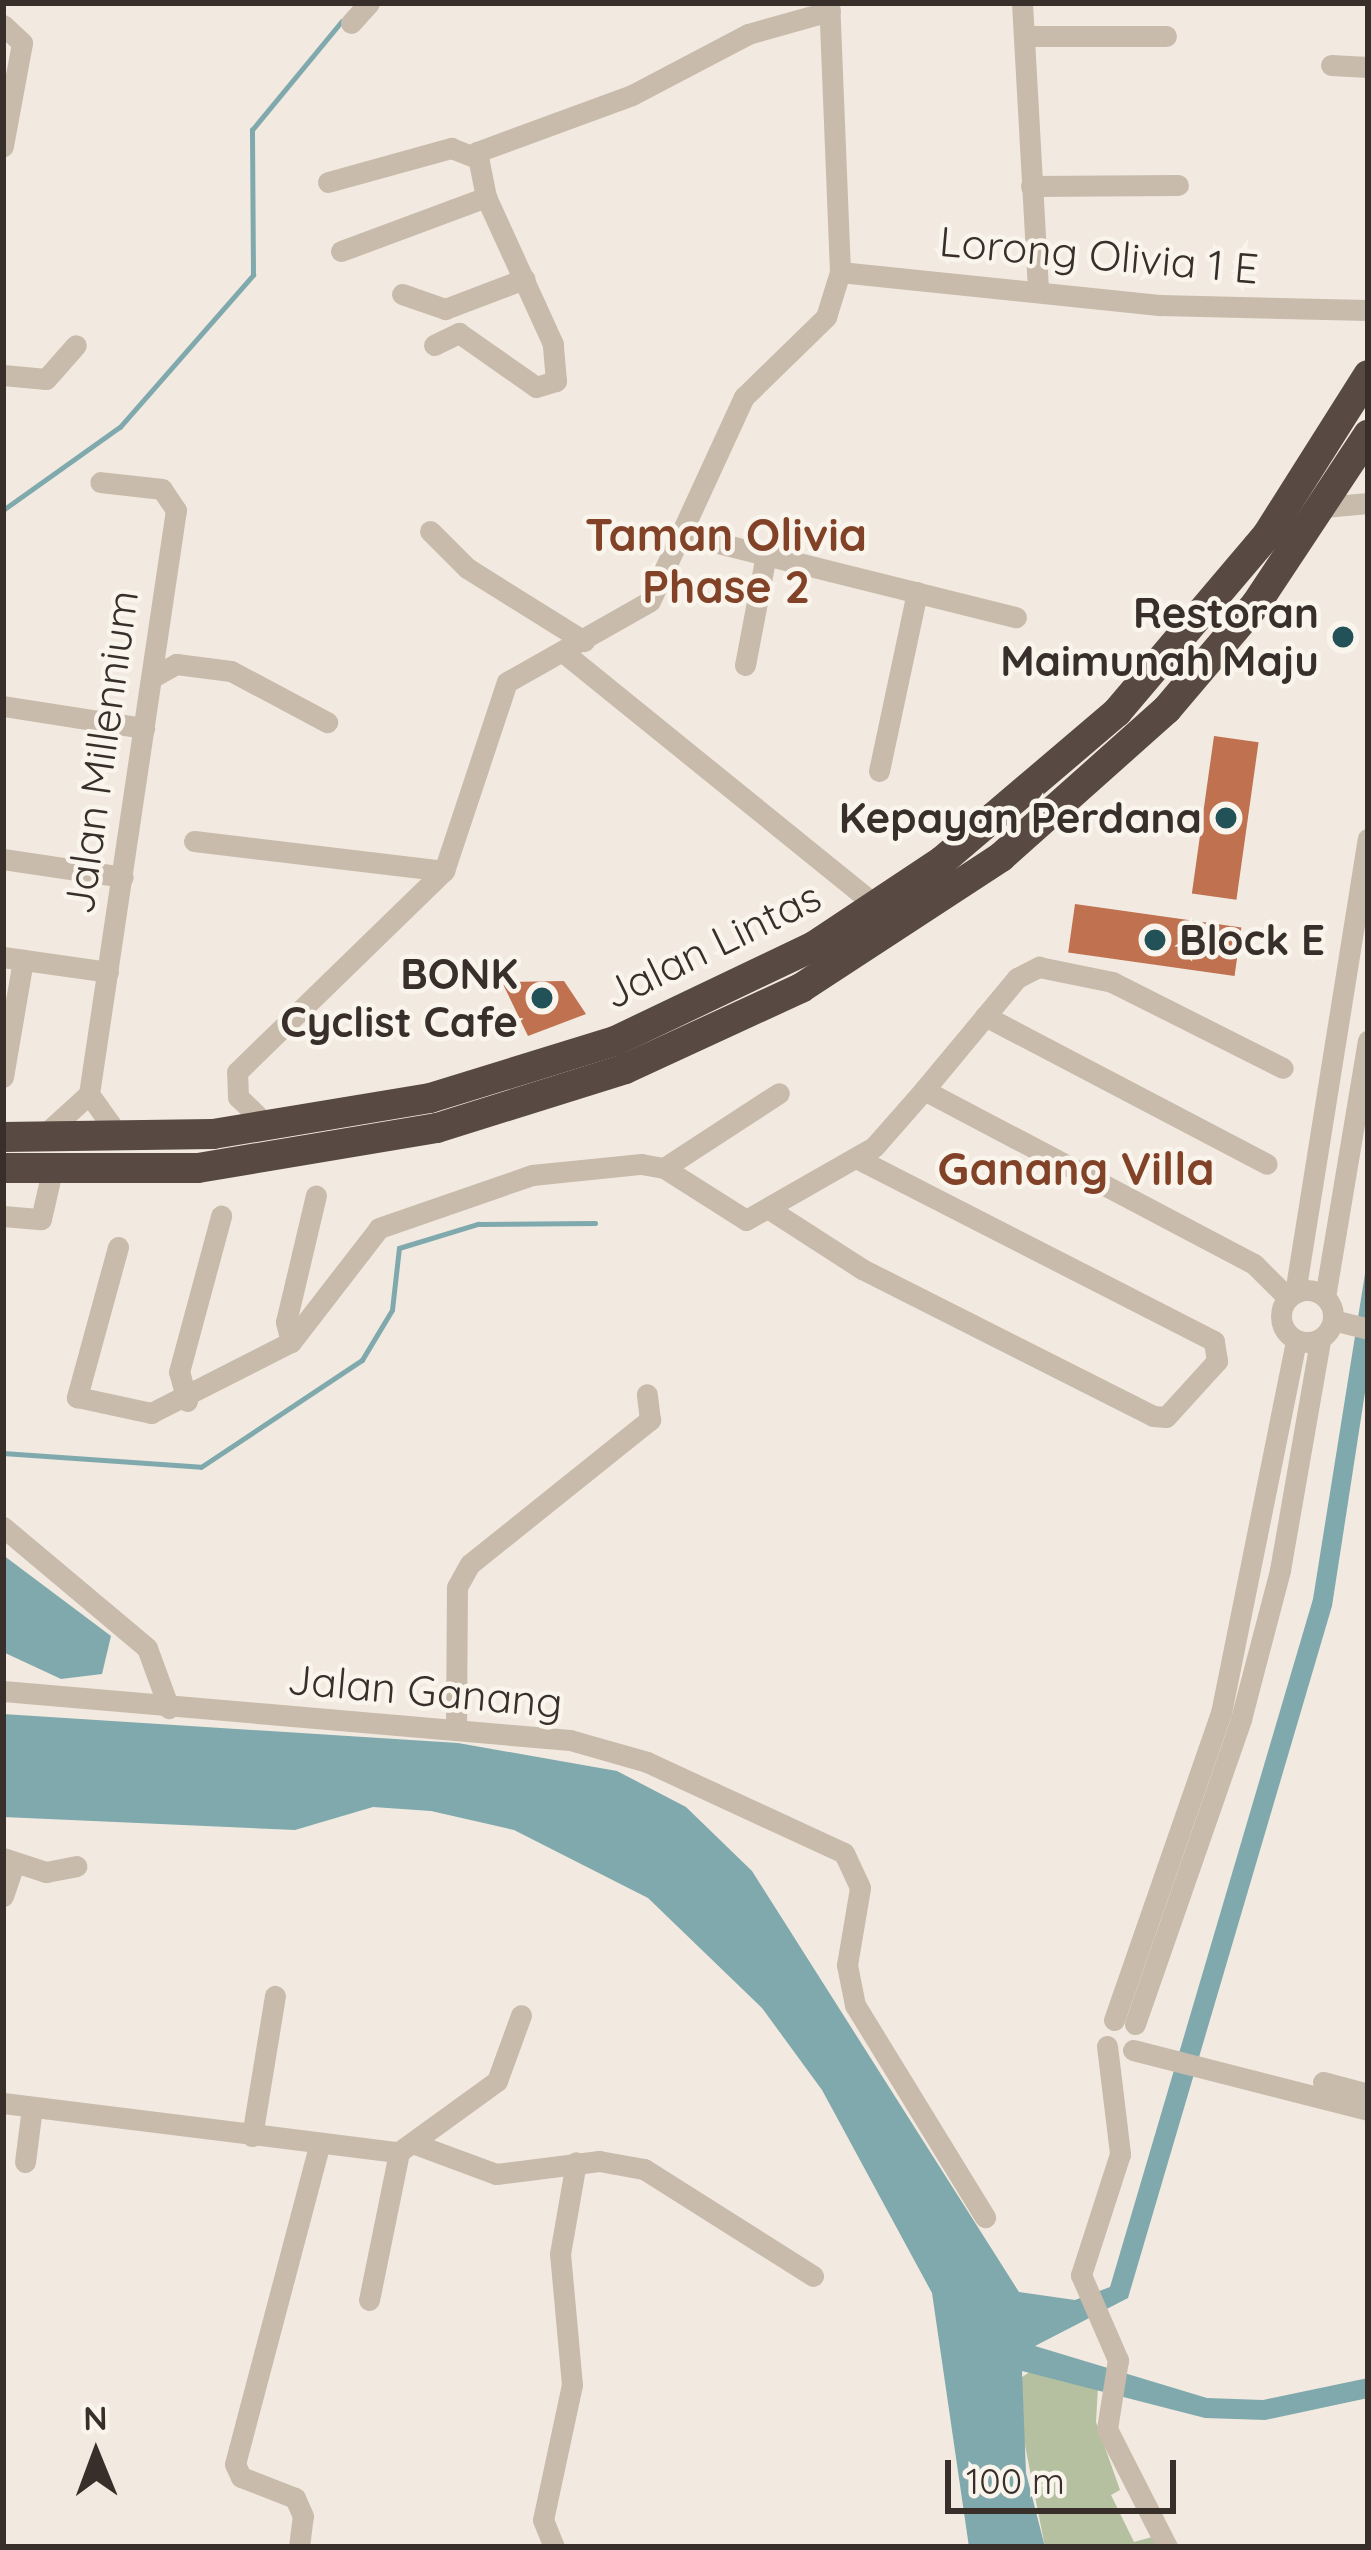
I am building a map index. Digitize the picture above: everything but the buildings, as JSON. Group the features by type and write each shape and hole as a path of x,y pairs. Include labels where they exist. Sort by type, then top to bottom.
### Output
{"highway":[{"name":"Jalan Lintas","path":"3,1136 121,1139 213,1134 269,1127 525,1072 718,997 814,946 879,908 1044,780 1159,668 1268,535 1365,385"},
{"name":"Jalan Lintas","path":"3,1168 221,1166 437,1128 625,1069 835,969 1013,847 1138,737 1229,638 1324,507 1368,435"},
{"path":"814,946 819,962 835,969"}],"street":[{"path":"351,22 369,3"},
{"path":"1022,3 1038,292"},
{"path":"213,1134 238,1097 241,1066 444,872 507,682 650,601 686,535 744,397 819,331 840,272 829,7 748,34 632,94 474,157 451,148 328,182"},
{"path":"3,25 22,43 3,146"},
{"path":"1024,36 1166,36"},
{"path":"1331,64 1368,68"},
{"path":"434,345 460,333 552,389 553,344 486,197 474,157"},
{"path":"1031,186 1178,185"},
{"path":"341,251 486,197"},
{"name":"Lorong Olivia 1 E","path":"840,272 1038,292 1359,310 1368,334"},
{"path":"402,294 445,310 524,279"},
{"path":"3,375 46,380 76,345"},
{"name":"Jalan Millennium","path":"89,1094 176,501 162,489 100,482"},
{"path":"1324,507 1368,502"},
{"path":"430,531 466,568 584,641"},
{"path":"686,535 1016,617"},
{"path":"745,665 766,555"},
{"path":"879,771 917,592"},
{"path":"563,652 879,908"},
{"path":"151,678 176,664 231,670 327,722"},
{"path":"3,706 144,728"},
{"path":"1167,2547 1107,2428 1107,2401 1117,2369 1081,2267 1120,2154 1110,2099 1221,1713 1296,1341 1281,1322 1292,1295 1368,839"},
{"path":"194,841 444,872"},
{"path":"3,859 123,877"},
{"path":"3,1078 13,958 108,972"},
{"path":"664,1168 739,1219 769,1209 857,1159 924,1090 985,1016 1039,967 1112,982 1283,1068"},
{"path":"985,1016 1267,1164"},
{"path":"1325,1297 1368,1041"},
{"path":"924,1090 1254,1264 1292,1295 1325,1297 1350,1325 1320,1340 1296,1341"},
{"path":"38,1139 89,1094 121,1139"},
{"path":"118,1247 77,1397 151,1413 187,1401 291,1342 379,1228 532,1175 664,1168 779,1094"},
{"path":"238,1097 269,1127"},
{"path":"769,1209 862,1268 1153,1416 1166,1417 1217,1361 1214,1341 857,1159"},
{"path":"3,1216 41,1219 52,1171"},
{"path":"291,1342 286,1322 316,1195"},
{"path":"187,1401 179,1372 221,1216"},
{"path":"1126,2037 1241,1719 1280,1570 1320,1340"},
{"path":"456,1727 457,1587 470,1564 650,1420 647,1394"},
{"path":"3,1527 147,1648 170,1708"},
{"name":"Jalan Ganang","path":"3,1691 170,1708 456,1727 627,1755 844,1853 860,1888 847,1965 855,2005 985,2218"},
{"path":"3,1896 8,1863 76,1866"},
{"path":"252,2136 275,1996"},
{"path":"369,2300 407,2148 497,2081 521,2015"},
{"path":"1126,2037 1368,2094"},
{"path":"1224,2061 1368,2110"},
{"path":"3,2103 319,2145 407,2148 496,2174 576,2162 644,2169 813,2276"},
{"path":"25,2162 32,2107"},
{"path":"299,2547 304,2516 295,2498 242,2477 235,2464 319,2145"},
{"path":"554,2547 543,2520 572,2385 560,2254 576,2162"}],"green space":[{"path":"1036,2368 1098,2387 1096,2422 1120,2490 1111,2495 1134,2542 1152,2537 1159,2547 1045,2547 1021,2425 1019,2379"}],"water":[{"path":"1368,1255 1368,1373 1332,1606 1128,2298 1035,2346 1207,2398 1263,2400 1368,2378 1368,2398 1265,2420 1205,2418 1022,2371 1026,2473 1045,2547 969,2547 932,2293 822,2090 762,2008 648,1898 514,1830 431,1811 373,1807 295,1830 3,1817 3,1714 458,1743 617,1771 686,1807 752,1871 1019,2292 1075,2300 1110,2287 1313,1599"},
{"path":"3,1555 111,1636 102,1674 61,1679 3,1652"}],"waterway":[{"path":"3,510 120,427 253,275 252,130 342,21"},
{"path":"3,1453 201,1467 362,1360 392,1310 399,1248 478,1224 595,1223"}],"place":[{"name":"Restoran Maimunah Maju","path":"1343,637"},
{"name":"Kepayan Perdana","path":"1226,818"},
{"name":"Block E","path":"1155,940"},
{"name":"BONK Cyclist Cafe","path":"542,998"}],"district":[{"name":"Taman Olivia Phase 2","path":"726,561"},
{"name":"Ganang Villa","path":"1076,1169"}]}
